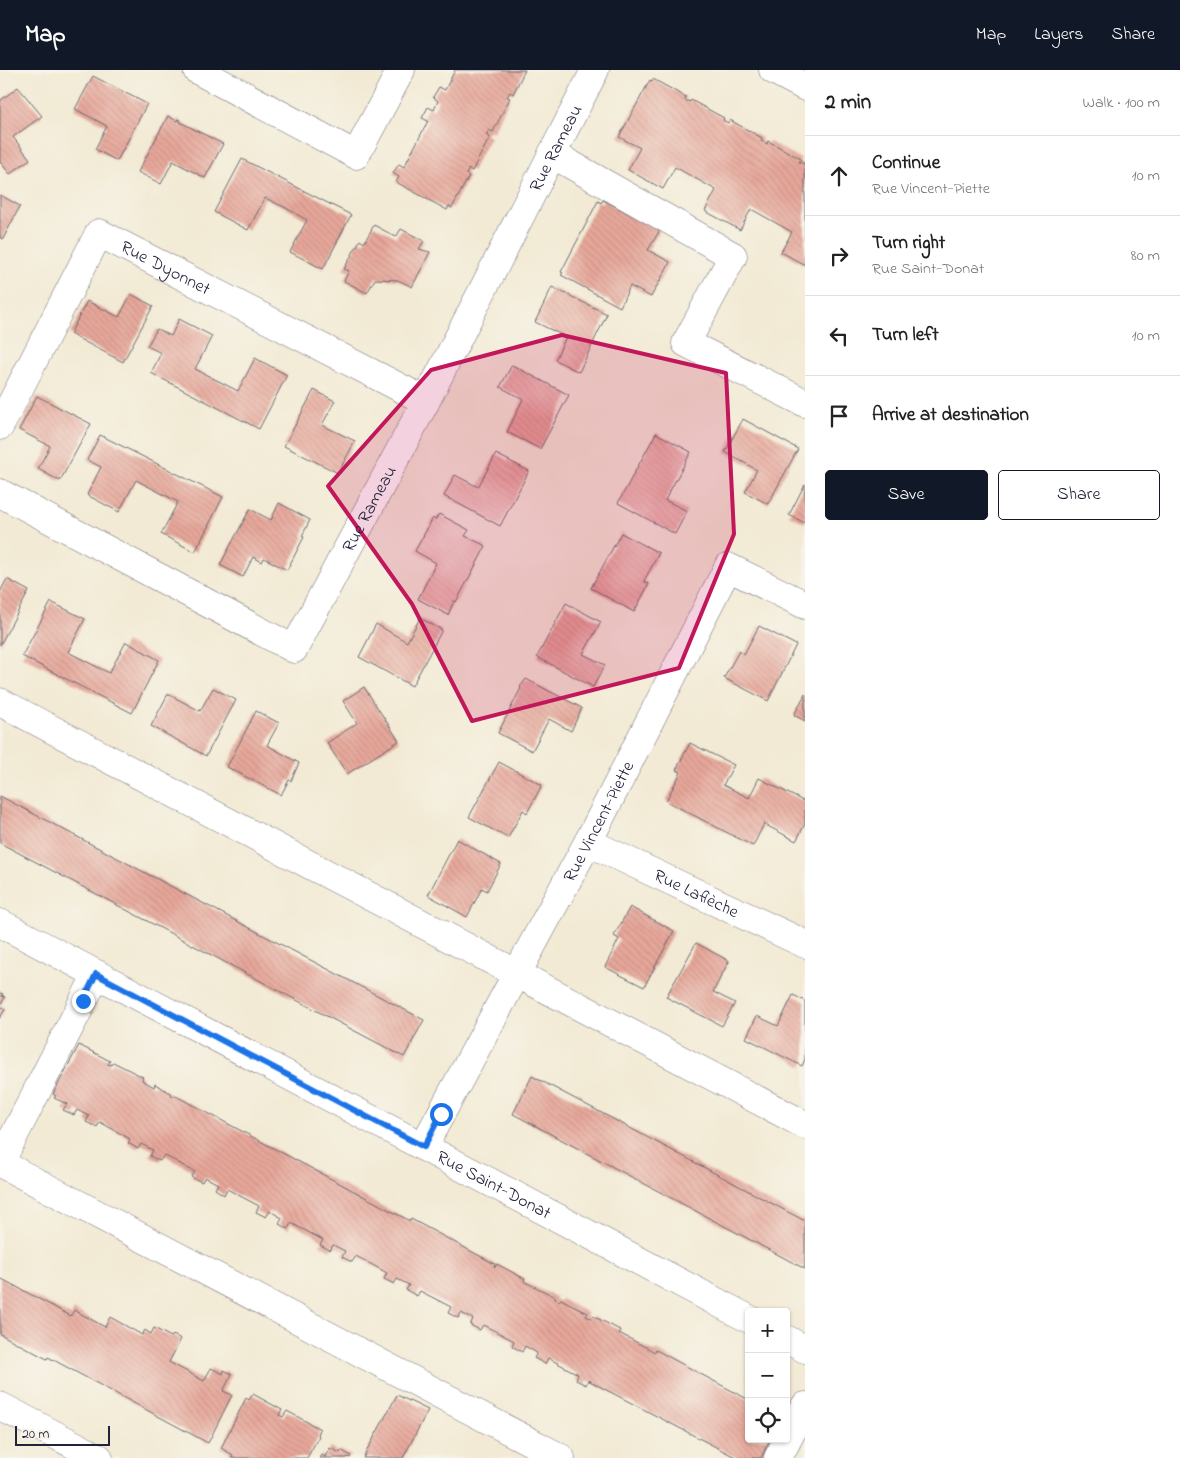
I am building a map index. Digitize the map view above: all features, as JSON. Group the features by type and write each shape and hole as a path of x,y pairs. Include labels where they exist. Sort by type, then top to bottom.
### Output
{"street":[{"path":"197,70 356,155 401,70"},
{"name":"Rue Rameau","path":"0,493 294,649 426,401 595,70"},
{"path":"773,70 805,87"},
{"path":"552,154 733,256 686,343 805,403"},
{"name":"Rue Dyonnet","path":"0,426 99,233 426,401"},
{"name":"Rue Vincent-Piette","path":"424,1147 588,842 728,567 805,605"},
{"path":"0,702 805,1125"},
{"name":"Rue Laflèche","path":"588,842 805,944"},
{"name":"Rue Saint-Donat","path":"0,923 745,1317"},
{"path":"96,974 0,1163 561,1458"},
{"path":"790,1341 805,1349"},
{"path":"0,1406 100,1458"},
{"path":"778,1458 805,1406"}],"highlighted area":[{"path":"562,335 726,373 734,534 679,668 472,721 412,604 328,486 431,370"}],"building":[{"path":"455,70 525,70 513,94 510,92 507,97 510,98 493,132 489,130 486,135 490,137 472,171 469,169 466,174 469,176 452,208 449,206 447,210 396,182 399,177 393,173 399,164 404,167 428,121 422,118 428,107 434,110 438,101 433,97 439,87 445,90"},
{"path":"93,76 147,104 117,161 95,149 107,126 75,109"},
{"path":"653,79 686,97 685,100 690,102 691,100 724,118 723,120 728,123 730,120 762,138 761,141 767,144 768,141 801,159 799,162 805,164 805,265 781,252 792,232 751,209 740,230 705,211 716,190 675,167 663,189 628,170 640,148 619,137 650,80 652,82"},
{"path":"18,87 42,116 13,137 30,159 10,174 0,162 0,101"},
{"path":"168,116 177,121 178,119 181,120 180,122 223,144 205,178 173,161 161,184 138,172"},
{"path":"242,159 351,215 323,269 290,252 307,220 286,208 265,198 248,230 214,212"},
{"path":"0,195 20,206 3,239 0,237"},
{"path":"603,200 660,230 648,250 670,262 651,297 630,286 620,307 561,275 598,201 601,203"},
{"path":"374,225 396,237 401,229 424,241 419,249 430,252 412,287 398,280 375,279 367,293 344,281 349,271 344,269 360,240 364,243"},
{"path":"552,287 607,314 579,372 555,360 566,337 535,322"},
{"path":"131,294 153,306 123,362 70,334 87,301 119,317"},
{"path":"179,319 212,336 195,369 238,391 255,358 287,375 259,429 151,373 161,353 147,346 157,329 171,336"},
{"path":"512,365 569,395 540,449 507,432 523,399 500,387"},
{"path":"314,390 335,401 322,425 355,441 338,473 284,446"},
{"path":"37,396 91,424 60,481 38,469 50,446 19,430"},
{"path":"743,419 798,449 768,504 745,492 757,470 725,452"},
{"path":"656,433 691,452 665,500 687,511 675,534 618,503"},
{"path":"100,435 223,497 195,552 161,534 178,502 136,480 119,512 87,495 101,467 87,460"},
{"path":"496,454 529,471 500,526 444,496 455,475 478,487"},
{"path":"805,484 805,523 789,515"},
{"path":"279,503 310,520 302,536 304,537 287,570 264,558 262,562 253,557 243,577 220,565 250,509 271,520"},
{"path":"439,514 469,530 465,536 486,546 448,615 418,599 436,563 415,551 433,518 435,520"},
{"path":"621,533 659,553 644,581 649,584 634,612 591,588"},
{"path":"7,579 29,591 0,645 0,592"},
{"path":"51,602 85,619 68,652 109,673 126,642 159,660 132,713 22,656"},
{"path":"566,603 601,622 583,654 605,665 593,687 537,657"},
{"path":"420,618 442,630 412,686 359,657 376,624 407,642"},
{"path":"759,626 796,645 768,701 724,678 739,651 744,654"},
{"path":"526,679 582,708 571,731 549,719 532,751 498,733 520,687"},
{"path":"364,687 399,741 347,774 327,743 357,723 343,701"},
{"path":"213,688 236,700 206,756 151,726 168,694 200,711"},
{"path":"805,694 805,721 794,715"},
{"path":"256,711 279,723 267,745 299,763 291,781 289,780 281,795 227,767"},
{"path":"690,743 734,765 723,785 749,798 759,778 805,802 805,824 796,841 764,824 753,846 666,801 681,772 676,770"},
{"path":"499,762 542,785 527,813 523,810 508,838 469,817"},
{"path":"0,796 424,1020 404,1057 0,843"},
{"path":"457,839 501,864 487,891 482,888 467,917 428,895"},
{"path":"630,907 674,931 644,987 605,967 619,939 614,936"},
{"path":"696,943 729,961 713,992 735,1003 722,1026 666,997"},
{"path":"0,993 5,997 0,1006"},
{"path":"793,995 805,1001 805,1059 802,1066 746,1038 757,1016 778,1026"},
{"path":"0,1006 5,1009 0,1018"},
{"path":"79,1045 110,1061 108,1064 111,1065 113,1062 143,1077 142,1080 154,1087 155,1084 172,1094 171,1096 173,1097 174,1095 410,1221 411,1219 495,1264 495,1267 497,1264 525,1279 525,1282 556,1297 555,1299 559,1301 561,1299 588,1313 586,1316 591,1318 593,1316 620,1330 619,1333 655,1352 656,1350 745,1398 745,1443 768,1443 761,1458 737,1458 588,1380 586,1385 576,1380 578,1374 548,1358 545,1364 534,1358 537,1353 525,1346 522,1352 512,1346 514,1341 499,1333 483,1325 480,1330 470,1325 473,1319 461,1313 458,1318 448,1313 451,1307 420,1291 417,1296 406,1290 409,1285 397,1279 394,1284 384,1279 387,1273 356,1256 352,1262 342,1257 345,1251 333,1245 330,1250 320,1245 323,1240 291,1223 288,1229 279,1224 282,1218 270,1211 266,1217 256,1212 259,1206 227,1189 224,1195 215,1189 218,1184 205,1177 202,1182 191,1177 195,1172 164,1155 160,1161 150,1156 153,1150 141,1144 138,1149 128,1143 130,1139 100,1122 97,1127 86,1122 89,1116 77,1110 74,1115 63,1110 67,1104 54,1098 56,1096 53,1094"},
{"path":"532,1076 805,1221 805,1269 513,1114"},
{"path":"0,1278 71,1316 74,1310 105,1327 110,1317 142,1335 145,1330 151,1334 154,1328 171,1337 173,1335 181,1339 169,1362 204,1381 211,1368 223,1374 224,1370 232,1374 223,1391 232,1395 208,1443 48,1357 47,1359 0,1334"},
{"path":"253,1394 282,1410 279,1415 283,1417 287,1411 320,1429 319,1436 307,1458 231,1458 233,1455 221,1448 246,1398 249,1400"},
{"path":"397,1395 428,1410 403,1458 363,1458"},
{"path":"330,1448 340,1453 341,1450 351,1456 350,1458 320,1458 322,1455 325,1457"}],"route":[{"path":"83,1001 96,974 424,1147 441,1114"}]}
